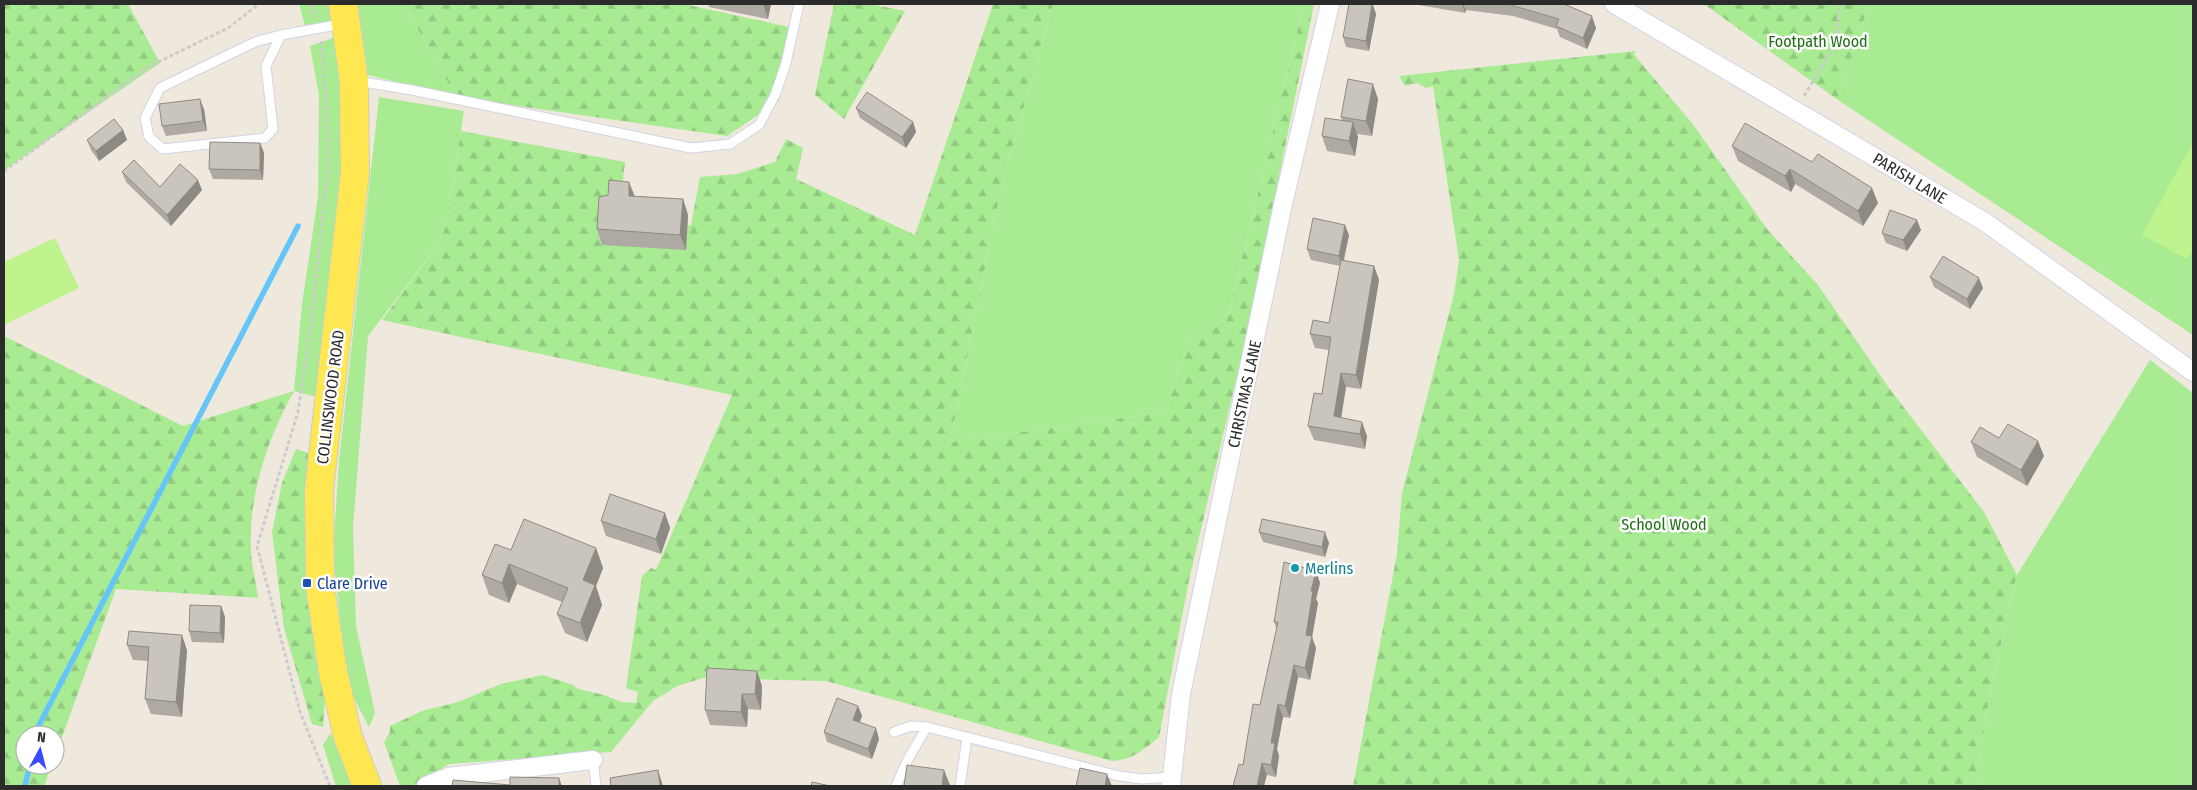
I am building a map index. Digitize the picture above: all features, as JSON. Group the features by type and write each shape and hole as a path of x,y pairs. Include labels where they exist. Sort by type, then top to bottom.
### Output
{"main road":[{"name":"COLLINSWOOD ROAD","path":"345,13 354,81 355,173 319,490 320,587 333,672 348,738 367,786"}],"street":[{"name":"CHRISTMAS LANE","path":"1172,782 1183,684 1283,204 1330,4"},
{"name":"PARISH LANE","path":"1614,4 1985,222 2193,372"},
{"path":"426,786 448,777 593,760"}],"lane":[{"path":"354,81 412,90 690,148 730,144 759,126 775,95 786,63 800,4"},
{"path":"281,35 266,66 272,129 265,138 163,149 148,137 145,118 160,88 255,42 281,35 318,28 345,13"},
{"path":"894,732 911,726 926,727 1119,776 1172,782"},
{"path":"896,786 908,759 926,727"},
{"path":"960,786 967,738"},
{"path":"593,760 596,786"}],"path":[{"path":"4,171 152,65 228,28 260,4"},
{"path":"312,4 324,54 329,155 311,327 298,412 257,546 300,712 330,786"},
{"path":"1806,89 1834,46 1841,4"}],"green space":[{"path":"4,4 128,4 160,63 4,170"},
{"path":"299,4 332,4 334,13 328,23 305,26"},
{"path":"357,4 404,4 450,86 462,98 368,75"},
{"path":"404,4 684,4 789,27 779,101 727,136 462,98 450,86"},
{"path":"834,4 870,4 905,11 844,119 815,95"},
{"path":"993,4 1053,4 1002,184 950,442 1165,412 1192,333 1227,320 1304,4 1314,4 1248,329 1189,580 1159,737 1137,754 1126,759 1112,761 826,681 703,678 677,686 653,701 611,752 449,764 413,786 400,786 384,742 390,732 390,726 422,711 458,702 501,684 543,675 573,685 578,689 604,695 622,702 636,703 638,692 626,688 642,576 651,568 656,570 732,395 382,320 441,241 448,214 461,131 625,162 619,217 680,228 691,225 700,177 737,174 775,162 786,139 803,148 796,179 915,235"},
{"path":"1053,4 1304,4 1227,320 1192,333 1165,412 950,442 1002,184"},
{"name":"Footpath Wood","path":"1704,4 1869,4 1838,100"},
{"path":"1869,4 2193,4 2193,335 1838,100"},
{"path":"336,37 344,100 344,191 317,397 294,391 302,304 318,197 319,95 310,46"},
{"name":"School Wood","path":"1636,51 1634,55 1692,123 1767,229 1818,285 1889,388 1984,512 2017,575 1990,692 1976,786 1353,786 1397,554 1402,493 1454,294 1459,260 1433,86 1426,88 1417,83 1405,86 1399,76"},
{"path":"379,97 464,111 448,214 441,241 368,336 353,527 356,626 375,713 369,727 347,685 333,552 339,461"},
{"path":"2193,142 2193,249 2187,259 2142,235"},
{"path":"55,238 79,288 4,325 4,262"},
{"path":"4,336 183,426 294,391 275,429 256,489 251,531 251,552 258,598 116,589 65,729 65,725 15,725 15,775 48,775 44,786 4,785"},
{"path":"2150,360 2193,393 2193,786 1976,786 1990,692 2017,575"},
{"path":"296,449 314,455 309,569 315,656 325,698 323,727 312,724 284,628 272,532 282,483"},
{"path":"330,734 337,741 353,786 336,786 323,745"}],"building":[{"path":"1349,4 1372,4 1366,41 1343,37"},
{"path":"1507,4 1564,4 1592,16 1583,38 1556,26 1559,19"},
{"path":"1348,79 1373,84 1366,121 1341,117"},
{"path":"867,92 913,122 902,137 856,108"},
{"path":"200,99 203,121 162,126 159,104"},
{"path":"1325,118 1353,122 1349,141 1322,136"},
{"path":"114,119 123,130 96,151 87,140"},
{"path":"1745,123 1812,162 1818,154 1872,188 1858,211 1790,169 1785,176 1732,146"},
{"path":"210,142 260,143 260,170 209,169"},
{"path":"134,160 160,187 180,164 198,180 167,215 122,172"},
{"path":"609,180 629,182 629,196 683,199 680,235 597,229 599,197 608,195"},
{"path":"1890,210 1917,220 1903,240 1882,233"},
{"path":"1313,218 1345,225 1339,256 1307,249"},
{"path":"1943,256 1979,278 1967,299 1930,277"},
{"path":"1341,260 1374,266 1356,375 1341,373 1334,416 1362,422 1360,434 1308,426 1314,393 1322,394 1331,337 1310,334 1313,320 1329,323"},
{"path":"2008,424 2038,441 2021,470 1971,442 1980,427 1999,438"},
{"path":"610,494 665,513 656,539 601,521"},
{"path":"524,519 596,548 583,580 595,585 580,623 557,614 568,588 509,564 502,583 482,575 495,544 511,550"},
{"path":"1262,519 1325,532 1322,547 1259,532"},
{"path":"1284,562 1316,571 1311,591 1313,591 1306,635 1312,636 1305,668 1294,665 1285,706 1278,704 1271,743 1275,743 1271,765 1262,763 1257,786 1233,786 1239,764 1243,765 1253,704 1260,705 1278,622 1274,622"},
{"path":"190,605 221,606 220,633 189,631"},
{"path":"129,631 182,635 176,702 145,699 149,647 127,645"},
{"path":"707,668 757,671 755,694 742,694 741,712 705,710"},
{"path":"837,698 858,706 853,720 876,728 868,749 824,732"},
{"path":"907,765 944,770 942,786 904,786"},
{"path":"1080,768 1107,774 1105,786 1076,786"},
{"path":"658,770 660,786 611,786 610,778"},
{"path":"510,777 559,778 559,786 452,786 453,780 510,785"},
{"path":"812,782 830,786 811,786"}],"waterway":[{"path":"39,725 298,226"},
{"path":"25,786 28,775"}],"place":[{"name":"Merlins","path":"1295,568"},
{"name":"Clare Drive","path":"307,583"}]}
